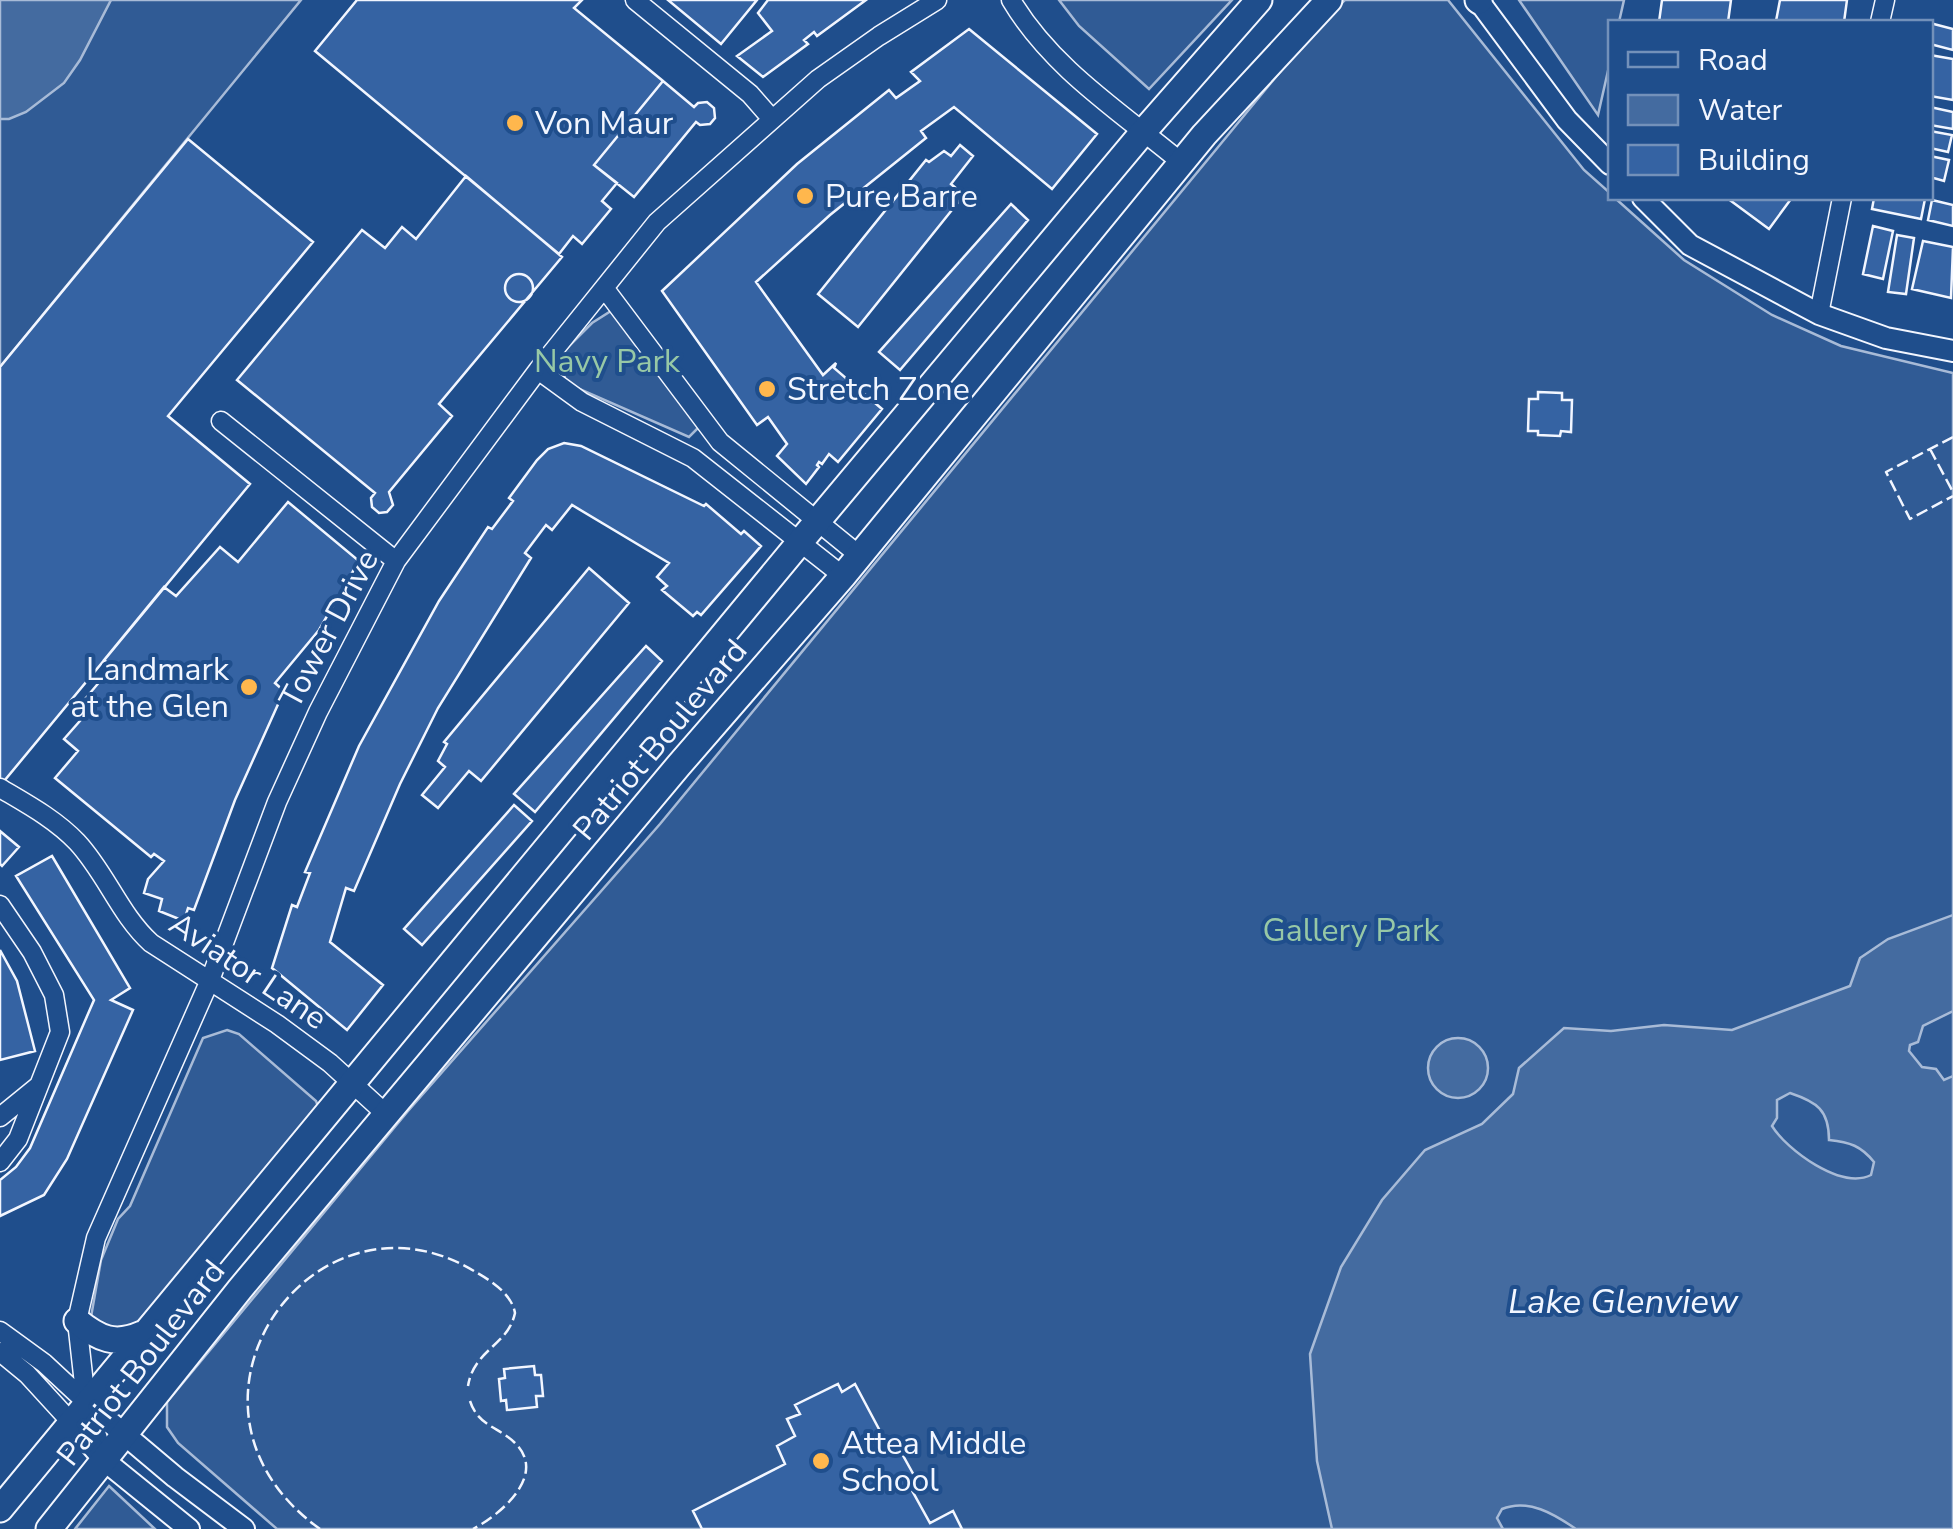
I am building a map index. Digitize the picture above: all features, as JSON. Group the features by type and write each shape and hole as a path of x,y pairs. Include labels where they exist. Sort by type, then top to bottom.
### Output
{"main road":[{"name":"Patriot Boulevard","path":"0,1508 809,532 1144,131 1259,0"},
{"name":"Patriot Boulevard","path":"49,1529 240,1289 679,765 860,556 1182,163 1329,0"},
{"path":"77,1321 106,1340 124,1342 142,1334"}],"street":[{"path":"635,0 750,94 771,118"},
{"name":"Tower Drive","path":"78,1411 77,1321 96,1238 210,980 277,802 318,712 396,562 538,370 657,222 771,118 879,36 937,0"},
{"path":"1011,0 1028,29 1067,69 1182,163"},
{"path":"1478,0 1567,120 1608,162"},
{"path":"1645,200 1690,245 1819,314 1886,338 1953,351"},
{"path":"1819,314 1842,200"},
{"path":"606,289 707,426 809,532 843,576"},
{"path":"538,370 582,402 689,456 809,532 860,556"},
{"path":"221,420 396,562"},
{"path":"689,456 707,426"},
{"name":"Aviator Lane","path":"0,788 48,817 77,842 134,928 151,943 277,1024 387,1115"},
{"path":"0,905 32,952 54,995 60,1032 18,1139 0,1162"},
{"path":"0,1117 41,1084"},
{"path":"0,1331 44,1363 78,1411 105,1460 189,1529"},
{"path":"0,1352 78,1411 125,1436 244,1529"}],"shaded area":[{"path":"0,0 301,0 0,367"},
{"path":"1059,0 1232,0 1149,89 1079,26"},
{"name":"Gallery Park","path":"1345,0 1448,0 1584,170 1608,191 1608,200 1617,200 1684,260 1772,315 1841,346 1953,373 1953,1529 277,1529 178,1443 167,1427 167,1402 408,1111 660,824 1322,21"},
{"path":"1519,0 1624,0 1619,20 1608,20 1608,71 1598,115"},
{"name":"Navy Park","path":"611,311 697,418 698,428 689,437 577,388 565,379 561,354 592,323"},
{"path":"227,1030 239,1034 316,1101 321,1114 116,1343 91,1317 101,1260 118,1219 130,1206 203,1038"},
{"path":"109,1486 155,1529 75,1529"}],"water":[{"path":"0,0 111,0 64,83 26,112 9,119 0,119"},
{"name":"Lake Glenview","path":"1953,915 1953,1011 1923,1026 1918,1042 1910,1045 1909,1051 1922,1067 1936,1069 1944,1080 1953,1076 1953,1529 1576,1529 1550,1513 1521,1505 1502,1509 1497,1518 1503,1529 1332,1529 1317,1461 1310,1354 1341,1267 1382,1200 1425,1150 1482,1124 1513,1094 1519,1068 1564,1028 1611,1031 1664,1025 1732,1030 1850,986 1860,958 1888,939","holes":["1790,1093 1824,1114 1829,1140 1854,1146 1874,1162 1871,1175 1845,1177 1830,1172 1802,1156 1779,1136 1772,1126 1777,1118 1777,1100"]},
{"path":"1458,1038 1479,1047 1488,1068 1479,1089 1458,1098 1437,1089 1428,1068 1437,1047"}],"building":[{"name":"Von Maur","path":"357,0 582,0 574,8 663,81 594,165 617,183 602,201 611,209 582,244 573,236 559,254 315,51"},
{"path":"668,0 757,0 721,44"},
{"path":"768,0 866,0 817,36 814,32 804,40 808,44 763,77 737,56 772,31 758,13"},
{"path":"1662,0 1731,0 1728,20 1659,20"},
{"path":"1780,0 1847,0 1844,20 1776,20"},
{"path":"1933,24 1953,29 1953,50 1933,45"},
{"path":"969,29 1097,134 1052,189 954,107 921,131 926,138 830,215 756,282 823,375 836,363 834,368 882,409 838,462 829,454 822,464 819,462 806,484 777,456 787,444 768,417 757,425 662,291 797,164 889,90 896,98 920,81 911,72"},
{"path":"1933,56 1953,59 1953,100 1933,97"},
{"path":"663,81 694,107 707,102 714,108 715,118 710,124 696,122 634,197 594,165"},
{"path":"1933,108 1953,112 1953,129 1933,126"},
{"path":"1933,132 1952,135 1948,152 1933,149"},
{"path":"188,139 313,242 168,416 250,484 0,786 0,367"},
{"path":"960,145 973,156 951,184 964,195 858,327 818,294 926,160 929,162 944,151 951,156"},
{"path":"1933,157 1949,160 1944,181 1933,178"},
{"path":"466,176 562,257 439,404 452,416 389,492 393,505 387,512 379,513 372,507 375,493 237,380 362,230 385,248 402,227 416,239"},
{"path":"1730,200 1790,200 1769,229"},
{"path":"1874,200 1925,200 1921,219 1872,209"},
{"path":"1932,200 1953,205 1953,226 1928,220"},
{"path":"1011,204 1028,220 900,370 879,352"},
{"path":"1873,226 1893,231 1883,279 1863,274"},
{"path":"1897,235 1914,238 1906,294 1888,292"},
{"path":"1923,241 1953,247 1951,298 1912,289"},
{"path":"519,274 529,278 533,288 529,298 519,302 509,298 505,288 509,278"},
{"path":"1538,392 1562,393 1562,400 1572,400 1571,432 1561,431 1560,436 1528,431 1529,399 1538,399"},
{"path":"564,443 581,446 706,504 761,546 701,615 697,612 693,616 662,590 667,586 657,577 669,563 572,505 552,530 546,525 525,553 531,558 438,708 354,891 346,888 330,942 383,985 347,1030 272,968 292,905 297,907 310,873 305,872 359,746 439,601 488,527 492,529 513,501 509,498 537,460 548,449"},
{"path":"288,502 359,561 319,630 275,683 284,691 235,800 194,910 188,908 184,921 159,911 162,899 144,893 148,879 164,861 154,854 151,857 55,778 78,751 64,739 93,706 85,699 112,667 104,660 164,587 176,596 220,547 238,562"},
{"path":"589,568 629,603 481,781 469,771 438,808 422,795 445,767 438,761 447,744 444,742"},
{"path":"646,646 662,661 535,812 514,794"},
{"path":"514,805 532,821 422,945 404,929"},
{"path":"0,831 19,847 2,866 0,864"},
{"path":"52,856 130,988 111,1000 133,1010 67,1159 44,1195 0,1216 0,1180 30,1148 94,1000 16,876"},
{"path":"0,950 17,981 35,1051 0,1060"},
{"path":"534,1366 535,1375 541,1375 543,1396 536,1396 537,1407 507,1410 506,1400 501,1401 499,1379 505,1378 504,1369"},
{"path":"838,1384 842,1392 855,1384 888,1446 896,1443 916,1479 909,1485 930,1523 953,1511 962,1529 702,1529 693,1511 785,1464 777,1446 795,1436 787,1419 800,1414 795,1405"}],"fence":[{"path":"1953,437 1886,472 1910,519 1953,496"},
{"path":"1930,449 1953,492"},
{"path":"320,1529 271,1479 250,1424 251,1368 272,1318 309,1278 358,1253 414,1249 487,1279 505,1294 515,1313 506,1333 477,1364 468,1386"},
{"path":"470,1401 484,1421 515,1443 524,1455 526,1468 523,1481 507,1504 473,1529"}],"place":[{"name":"Von Maur","path":"515,123"},
{"name":"Pure Barre","path":"805,196"},
{"name":"Stretch Zone","path":"767,389"},
{"name":"Landmark at the Glen","path":"249,687"},
{"name":"Attea Middle School","path":"821,1461"}]}
